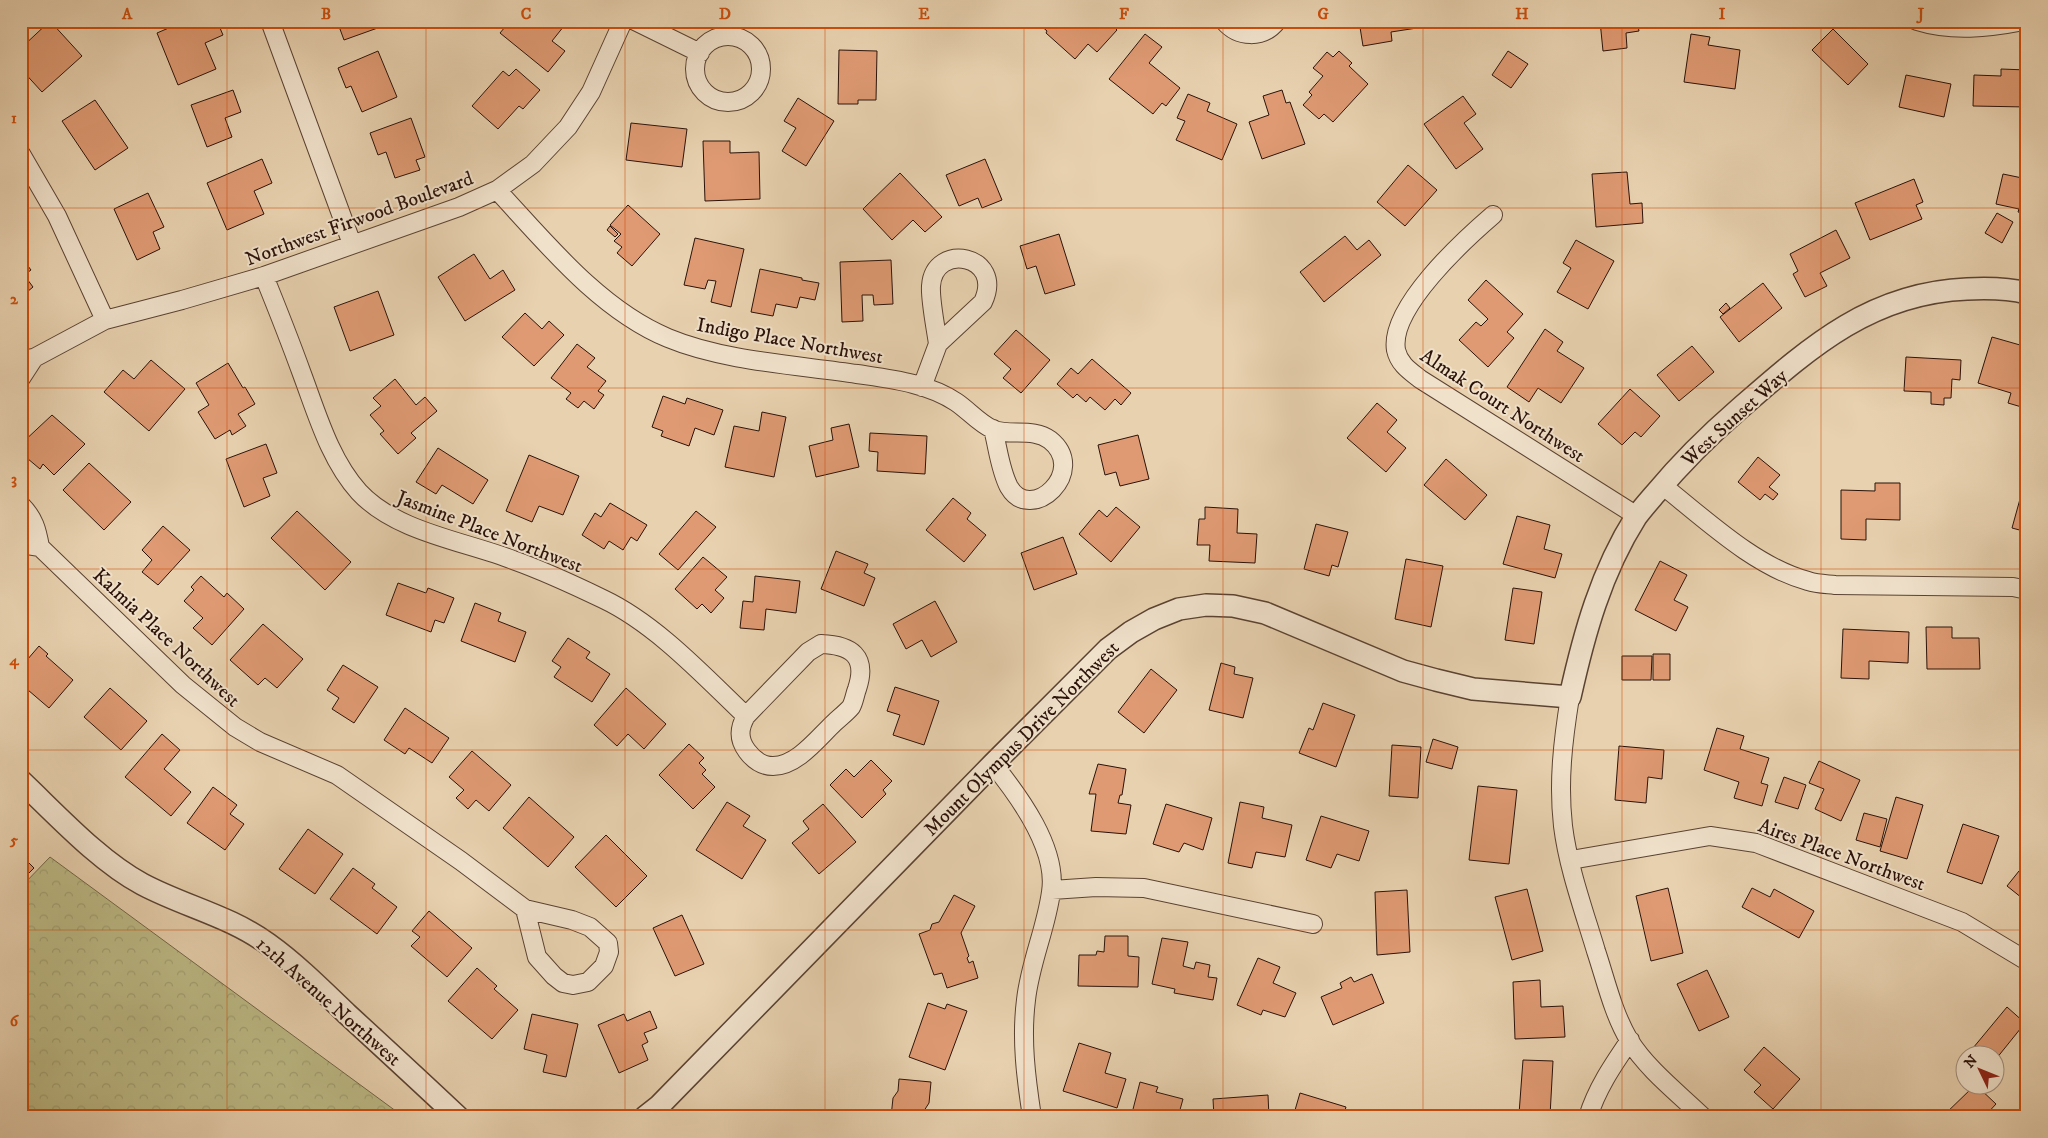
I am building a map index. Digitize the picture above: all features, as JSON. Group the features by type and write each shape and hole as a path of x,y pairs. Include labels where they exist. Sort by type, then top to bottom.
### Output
{"street":[{"path":"270,21 352,244"},
{"name":"Northwest Firwood Boulevard","path":"21,378 28,359 105,320 264,276 459,207 497,190 533,164 568,127 591,92 623,21"},
{"path":"635,21 700,52"},
{"path":"1224,21 1237,32 1247,35 1267,30 1277,21"},
{"path":"1917,21 1934,26 1963,28 1995,27 2024,21"},
{"path":"21,154 57,216 105,320"},
{"name":"Indigo Place Northwest","path":"497,190 560,258 626,316 668,338 723,354 922,386 954,401 993,429 1038,434 1049,439 1056,446 1063,465 1058,484 1043,497 1033,500 1023,499 1010,489 1004,476 993,429"},
{"name":"Almak Court Northwest","path":"1493,215 1464,240 1433,274 1406,313 1399,326 1397,340 1396,350 1400,361 1406,369 1420,379 1637,516"},
{"path":"922,386 938,344 983,302 987,294 986,276 982,268 967,259 950,260 936,270 931,286 938,344"},
{"name":"Jasmine Place Northwest","path":"264,276 285,326 322,427 349,480 370,504 397,521 513,560 606,600 642,623 677,650 746,716"},
{"name":"West Sunset Way","path":"1570,697 1580,652 1594,606 1611,565 1637,516 1702,441 1810,350 1846,324 1882,307 1914,296 1952,290 1992,288 2027,293"},
{"path":"1662,485 1739,546 1788,574 1809,582 1835,585 2012,587 2027,590"},
{"path":"21,505 30,514 36,527 40,547 21,544"},
{"name":"Kalmia Place Northwest","path":"40,547 183,686 211,710 260,742 337,775 461,861 525,909 572,920 590,927 608,943 609,952 604,966 588,982 573,985 563,983 537,957 525,909"},
{"name":"Mount Olympus Drive Northwest","path":"645,1117 659,1106 1108,649 1130,632 1179,609 1206,605 1233,606 1265,613 1403,671 1473,689 1570,697"},
{"path":"821,644 848,648 857,658 860,668 860,681 851,706 804,752 790,761 775,766 764,765 746,750 741,739 740,726 746,716 808,652 821,644"},
{"path":"1570,697 1563,745 1561,787 1563,828 1570,860 1614,1009 1630,1040 1650,1066 1703,1117"},
{"path":"993,764 1008,782 1032,819 1044,844 1050,863 1052,890 1032,967 1026,999 1024,1067 1032,1117"},
{"name":"12th Avenue Northwest","path":"21,781 91,846 140,883 166,896 246,929 269,944 458,1117"},
{"name":"Aires Place Northwest","path":"1570,860 1710,836 1756,843 1962,922 2027,961"},
{"path":"1052,890 1096,887 1144,888 1313,924"},
{"path":"1588,1117 1595,1096 1630,1040"}],"green space":[{"path":"50,857 404,1117 21,1117 21,887"}],"building":[{"path":"50,21 82,56 42,92 21,69 26,63 21,58 21,48"},
{"path":"185,21 217,21 223,35 205,43 216,69 178,85 157,33"},
{"path":"337,21 385,21 386,25 344,40"},
{"path":"510,21 568,21 552,41 565,51 548,72 500,33"},
{"path":"778,21 794,21 786,29"},
{"path":"1041,21 1108,21 1117,30 1097,52 1088,44 1075,59 1046,33 1047,31 1039,24"},
{"path":"1359,21 1416,21 1417,28 1391,32 1392,41 1363,46"},
{"path":"1600,21 1637,21 1639,31 1626,33 1627,48 1603,51"},
{"path":"1833,29 1868,64 1848,85 1812,50"},
{"path":"1145,34 1162,47 1149,63 1180,88 1166,106 1162,103 1153,114 1109,79"},
{"path":"1691,34 1710,37 1708,45 1740,50 1735,89 1684,82"},
{"path":"839,50 877,51 876,100 858,100 858,104 838,104"},
{"path":"378,51 397,97 362,112 351,86 346,88 338,68"},
{"path":"1339,51 1352,63 1349,66 1368,84 1333,122 1324,114 1319,119 1303,105 1312,95 1309,92 1323,76 1313,68 1327,52 1333,57"},
{"path":"1508,51 1528,64 1511,88 1492,75"},
{"path":"516,69 540,90 523,109 519,106 498,129 472,106 503,71 509,76"},
{"path":"2001,69 2027,70 2027,107 1973,106 1974,75 2001,76"},
{"path":"1906,75 1951,84 1944,117 1899,107"},
{"path":"233,90 241,112 225,118 232,137 207,147 191,105"},
{"path":"1282,90 1286,103 1290,102 1305,144 1262,159 1249,122 1269,115 1263,96"},
{"path":"1188,94 1210,103 1207,111 1237,124 1222,160 1176,140 1185,121 1177,118"},
{"path":"1463,96 1476,114 1464,123 1483,149 1456,169 1424,124"},
{"path":"798,98 834,121 806,166 782,151 796,128 784,121"},
{"path":"95,100 128,148 95,170 62,121"},
{"path":"411,118 425,157 416,160 420,170 395,178 386,152 378,155 370,133"},
{"path":"631,123 687,129 682,167 626,160"},
{"path":"703,141 730,141 730,153 759,152 760,199 705,201"},
{"path":"262,159 272,183 254,191 264,214 227,230 207,183"},
{"path":"985,159 1002,200 982,208 978,198 959,206 946,175"},
{"path":"1408,165 1437,190 1405,226 1377,202"},
{"path":"1627,172 1630,204 1642,203 1643,223 1596,227 1592,174"},
{"path":"900,173 942,217 925,232 913,220 892,240 863,209"},
{"path":"2003,174 2027,179 2027,214 2018,212 2019,209 1996,204"},
{"path":"1914,179 1923,202 1916,205 1922,219 1870,240 1855,203"},
{"path":"148,193 164,227 153,232 160,249 137,260 114,209"},
{"path":"628,205 660,234 632,266 617,253 622,247 614,241 621,234 610,225"},
{"path":"1997,213 2013,222 2002,243 1985,233"},
{"path":"610,226 618,234 615,237 607,230"},
{"path":"1836,230 1850,258 1820,273 1827,286 1805,297 1793,274 1798,271 1790,254"},
{"path":"1059,234 1075,285 1045,294 1036,266 1027,269 1020,246"},
{"path":"1345,236 1357,250 1369,240 1381,255 1324,302 1300,272"},
{"path":"695,238 744,249 731,307 711,302 716,281 708,280 705,289 684,285"},
{"path":"1576,240 1614,261 1588,309 1557,292 1571,268 1563,263"},
{"path":"474,254 490,279 503,270 515,290 465,321 438,277"},
{"path":"21,257 31,270 24,275 33,287 21,297"},
{"path":"891,260 893,304 874,305 873,295 862,295 863,321 842,322 840,262"},
{"path":"760,269 819,283 815,300 800,297 797,308 776,304 773,316 751,312"},
{"path":"1486,280 1523,314 1507,332 1514,338 1488,367 1459,340 1476,322 1481,326 1488,319 1468,300"},
{"path":"1763,283 1782,308 1739,342 1720,317"},
{"path":"378,291 394,335 350,351 334,307"},
{"path":"1726,303 1730,308 1723,314 1719,310"},
{"path":"525,313 542,329 549,321 564,335 534,366 502,337"},
{"path":"1545,329 1563,342 1557,351 1584,368 1561,403 1538,388 1529,402 1507,387"},
{"path":"1016,330 1050,360 1021,393 1003,378 1011,369 994,354"},
{"path":"1992,337 2027,347 2025,408 2008,403 2011,393 1978,383"},
{"path":"577,344 595,358 587,367 606,381 598,391 604,395 594,409 584,401 578,408 566,399 571,393 551,378"},
{"path":"1692,346 1714,372 1679,401 1657,375"},
{"path":"1906,357 1961,360 1960,380 1952,379 1951,398 1944,398 1944,405 1931,404 1931,392 1904,391"},
{"path":"1092,359 1131,393 1121,405 1115,399 1105,410 1090,397 1086,402 1077,394 1073,398 1057,384 1071,368 1078,374"},
{"path":"151,360 185,389 149,431 104,392 123,370 134,379"},
{"path":"228,363 255,404 238,414 246,426 232,435 230,430 215,439 198,412 209,405 196,383"},
{"path":"395,379 416,405 425,397 437,411 411,433 416,438 398,454 380,434 384,431 370,415 381,406 373,398"},
{"path":"1630,389 1660,416 1641,437 1635,432 1622,445 1598,424"},
{"path":"663,396 685,404 687,398 723,410 714,435 695,428 689,446 661,436 663,431 652,427"},
{"path":"1377,403 1397,420 1387,432 1406,448 1386,472 1347,438"},
{"path":"762,412 786,417 774,477 725,467 734,426 759,431"},
{"path":"52,415 85,444 54,475 43,464 40,469 21,453 21,444"},
{"path":"849,424 859,467 816,477 809,446 833,440 831,428"},
{"path":"870,433 927,436 925,474 877,471 878,452 869,451"},
{"path":"1138,435 1149,479 1120,486 1116,472 1105,475 1098,445"},
{"path":"266,444 277,473 263,478 270,496 244,507 226,459"},
{"path":"438,448 488,480 473,504 442,485 436,494 416,482"},
{"path":"529,455 579,476 563,515 539,506 532,522 506,511"},
{"path":"1758,457 1780,475 1769,487 1778,494 1773,500 1765,494 1760,500 1738,482"},
{"path":"1446,459 1487,495 1465,520 1424,485"},
{"path":"89,463 131,502 104,530 63,490"},
{"path":"2025,481 2027,481 2027,532 2012,528"},
{"path":"1875,483 1900,483 1900,520 1866,519 1866,540 1841,539 1841,490 1875,491"},
{"path":"953,498 971,513 967,519 986,535 964,562 926,530"},
{"path":"610,503 647,525 637,541 631,537 623,550 609,541 604,549 582,535 595,513 601,517"},
{"path":"1116,507 1140,527 1111,562 1079,534 1099,510 1107,517"},
{"path":"1205,507 1238,509 1237,533 1257,534 1255,563 1209,561 1210,545 1197,545 1199,519 1205,519"},
{"path":"297,511 351,562 325,590 271,538"},
{"path":"696,511 716,527 678,570 659,554"},
{"path":"1517,516 1550,525 1544,549 1562,554 1555,578 1503,564"},
{"path":"1316,524 1348,532 1338,567 1332,565 1329,576 1304,569"},
{"path":"163,526 190,550 158,585 142,572 152,560 142,550"},
{"path":"1063,537 1077,574 1034,590 1021,553"},
{"path":"836,551 868,564 864,573 875,578 864,606 821,589"},
{"path":"703,557 727,577 715,590 724,598 711,613 702,604 697,609 675,589"},
{"path":"1406,559 1443,566 1431,627 1395,619"},
{"path":"1660,561 1687,575 1674,600 1688,607 1676,631 1635,610"},
{"path":"201,576 224,597 227,593 244,609 212,645 193,628 203,618 184,601 194,590 191,587"},
{"path":"755,576 800,581 796,613 766,609 764,630 740,628 743,601 753,602"},
{"path":"398,583 426,593 428,588 454,598 444,623 435,620 431,632 386,615"},
{"path":"1513,588 1542,592 1534,644 1505,640"},
{"path":"935,601 957,642 931,657 922,640 906,649 893,624"},
{"path":"475,603 501,613 498,621 526,632 515,662 461,641"},
{"path":"263,624 303,659 277,688 265,678 258,685 230,660"},
{"path":"1926,627 1952,627 1952,638 1979,638 1980,669 1927,669"},
{"path":"1843,629 1909,632 1908,663 1869,661 1869,679 1841,678"},
{"path":"568,638 590,652 586,658 610,674 592,702 554,677 561,667 552,661"},
{"path":"39,646 48,654 46,656 73,680 49,708 21,684 21,667"},
{"path":"1653,654 1670,654 1670,680 1653,680"},
{"path":"1622,656 1652,656 1651,680 1622,680"},
{"path":"1221,663 1235,667 1234,674 1253,678 1243,718 1209,710"},
{"path":"343,665 378,687 354,723 332,709 339,698 327,690"},
{"path":"1151,669 1177,690 1144,733 1118,712"},
{"path":"895,687 939,701 924,745 893,735 900,715 887,711"},
{"path":"110,688 147,721 121,750 84,717"},
{"path":"626,688 666,724 644,749 628,734 617,746 594,725"},
{"path":"1323,703 1355,715 1336,767 1299,753 1309,728 1313,730"},
{"path":"405,708 449,738 432,763 409,748 405,754 384,740"},
{"path":"1717,728 1744,736 1740,749 1769,758 1761,783 1768,785 1762,806 1734,798 1739,782 1704,770"},
{"path":"162,734 180,750 164,769 191,792 171,816 125,777"},
{"path":"1433,739 1458,747 1452,769 1426,762"},
{"path":"689,744 704,758 699,763 706,770 702,774 715,787 693,809 659,775"},
{"path":"1392,745 1421,747 1418,798 1389,796"},
{"path":"1619,746 1664,750 1662,779 1648,777 1646,803 1615,800"},
{"path":"472,751 511,785 489,811 476,800 468,809 456,798 464,790 449,777"},
{"path":"871,760 892,781 883,790 886,794 862,818 830,785 846,769 854,777"},
{"path":"1819,761 1860,780 1841,821 1815,809 1824,789 1809,783"},
{"path":"1098,764 1126,769 1122,795 1120,795 1118,803 1131,805 1126,834 1091,831 1096,794 1089,794"},
{"path":"1784,777 1806,785 1798,809 1775,802"},
{"path":"1478,786 1517,790 1509,864 1469,860"},
{"path":"213,787 237,805 230,814 244,824 225,850 187,823"},
{"path":"529,797 574,837 548,867 503,828"},
{"path":"1896,797 1923,805 1907,859 1880,851"},
{"path":"727,802 750,816 743,826 766,840 742,879 696,850"},
{"path":"1240,802 1264,807 1262,818 1292,825 1285,857 1256,852 1252,868 1228,863"},
{"path":"823,804 856,842 819,874 792,843 809,829 803,821"},
{"path":"1166,804 1212,818 1203,850 1184,843 1179,852 1153,844"},
{"path":"1864,813 1887,819 1880,847 1856,840"},
{"path":"1321,816 1369,831 1359,861 1337,854 1331,868 1306,860"},
{"path":"1963,824 1999,836 1982,884 1947,872"},
{"path":"308,829 343,854 315,894 279,869"},
{"path":"606,835 647,876 616,907 575,867"},
{"path":"21,855 34,868 21,881"},
{"path":"353,868 375,884 372,888 397,907 377,934 330,899"},
{"path":"2019,871 2025,876 2027,874 2027,902 2007,886"},
{"path":"1668,888 1683,953 1651,961 1636,896"},
{"path":"1752,888 1770,897 1774,889 1814,911 1799,938 1742,907"},
{"path":"1527,889 1543,951 1512,960 1495,897"},
{"path":"1407,890 1410,952 1377,955 1375,892"},
{"path":"954,895 975,906 961,933 969,956 967,958 969,963 973,961 978,978 947,988 942,973 934,975 919,934 930,930 932,924 939,922"},
{"path":"429,911 472,948 447,977 411,946 420,937 412,931"},
{"path":"682,915 704,964 675,976 653,928"},
{"path":"1105,936 1128,936 1128,956 1139,957 1138,987 1078,986 1079,955 1096,955 1097,951 1104,952"},
{"path":"1162,938 1188,942 1183,966 1194,969 1196,962 1210,965 1208,977 1217,978 1213,1000 1174,993 1175,989 1152,984"},
{"path":"1258,958 1280,967 1273,983 1296,993 1285,1017 1263,1010 1261,1015 1237,1005"},
{"path":"477,968 497,986 494,989 518,1010 492,1039 448,1001"},
{"path":"1707,970 1729,1017 1699,1031 1677,984"},
{"path":"1372,974 1384,1003 1333,1025 1321,997 1342,988 1340,983 1351,977 1354,982"},
{"path":"1540,980 1541,1007 1563,1006 1565,1037 1515,1039 1513,982"},
{"path":"928,1003 945,1009 947,1004 967,1011 945,1070 909,1057"},
{"path":"2007,1007 2025,1023 2006,1047 1975,1046"},
{"path":"650,1011 657,1028 644,1033 648,1042 642,1045 648,1060 619,1073 598,1025 624,1014 627,1021"},
{"path":"532,1014 578,1024 566,1077 543,1072 547,1055 524,1049"},
{"path":"1079,1043 1111,1053 1105,1073 1126,1079 1117,1108 1063,1091"},
{"path":"1764,1047 1800,1079 1773,1109 1754,1092 1761,1085 1744,1070"},
{"path":"1523,1060 1553,1061 1550,1116 1519,1114"},
{"path":"899,1079 931,1082 929,1103 920,1117 891,1117 893,1098 898,1091"},
{"path":"1140,1082 1158,1087 1156,1092 1183,1099 1178,1117 1131,1117"},
{"path":"1300,1093 1346,1107 1343,1117 1293,1117"},
{"path":"1268,1095 1269,1117 1214,1117 1213,1099"},
{"path":"1964,1096 1988,1096 1996,1104 1984,1117 1942,1117"}]}
